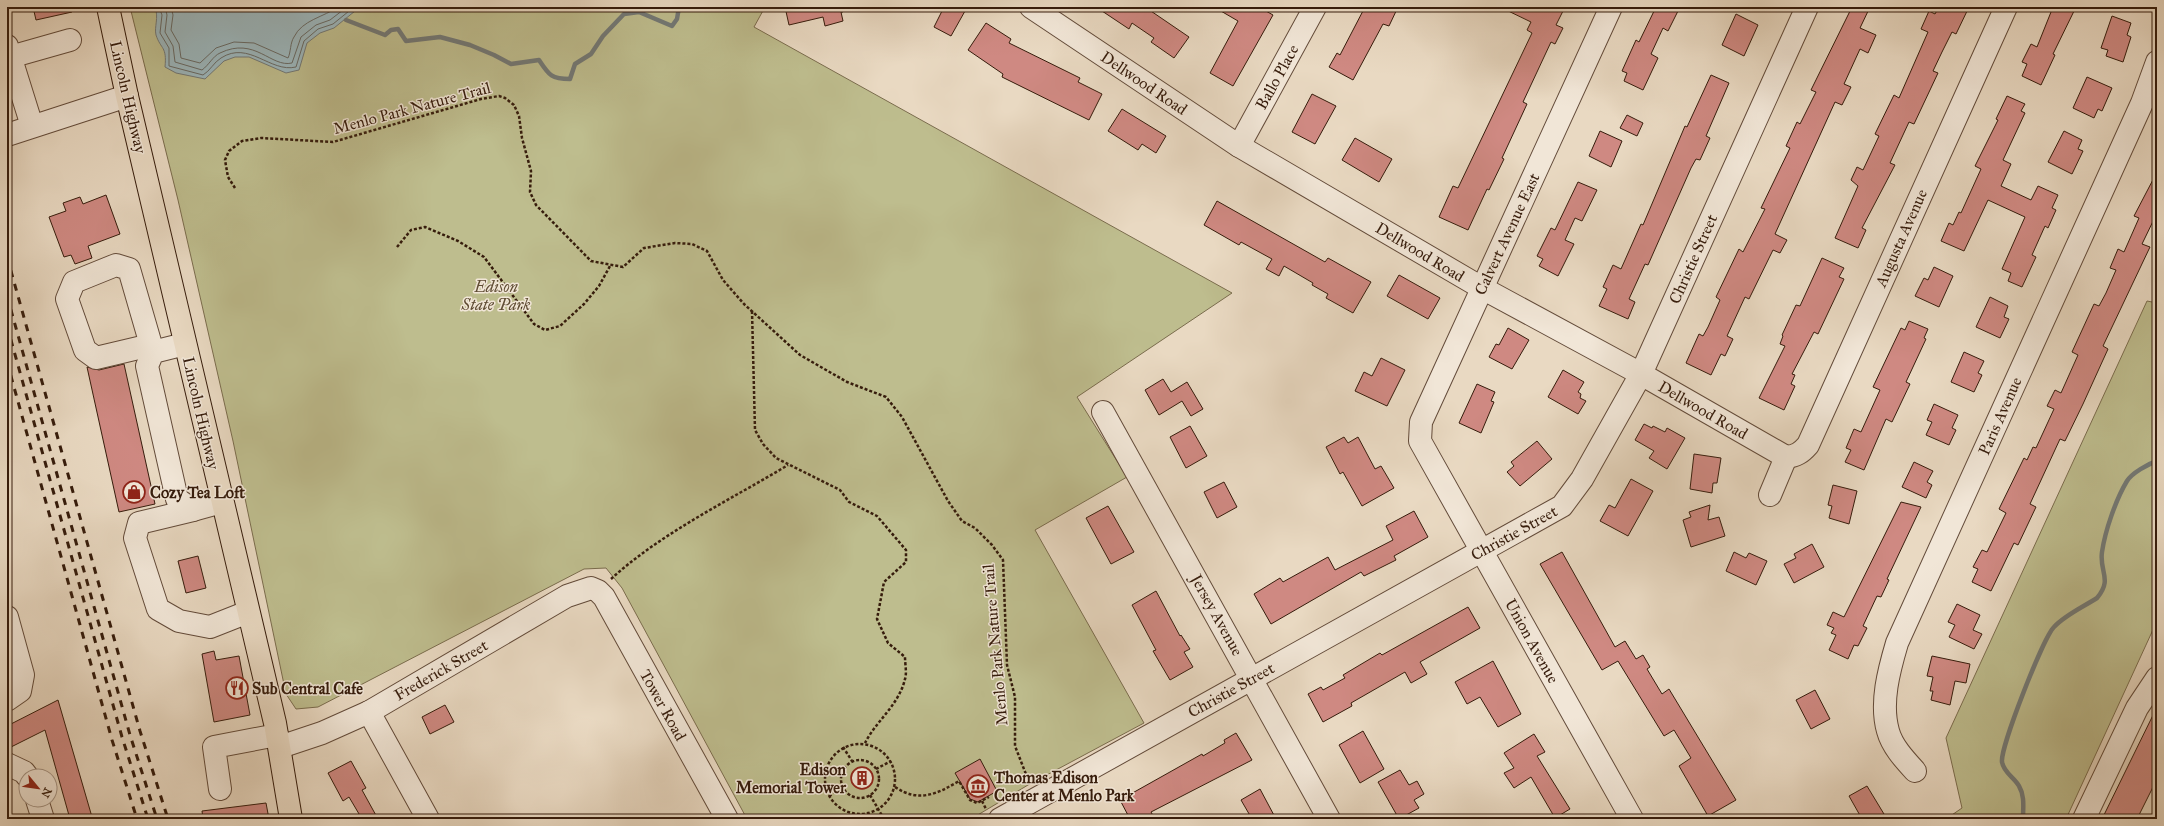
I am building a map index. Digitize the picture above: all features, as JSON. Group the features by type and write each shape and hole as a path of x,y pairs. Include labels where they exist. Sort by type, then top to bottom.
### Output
{"main road":[{"name":"Lincoln Highway","path":"108,7 127,96 278,741 291,819"}],"street":[{"name":"Dellwood Road","path":"1031,7 1240,146 1482,288 1641,374 1786,457"},
{"name":"Ballo Place","path":"1240,146 1315,7"},
{"name":"Calvert Avenue East","path":"1431,463 1420,440 1421,422 1611,7"},
{"name":"Christie Street","path":"1000,819 1029,808 1252,678 1562,506 1569,500 1641,374 1807,7"},
{"name":"Augusta Avenue","path":"1786,457 1794,456 1802,452 1808,445 2006,7"},
{"path":"32,126 9,51 70,40"},
{"name":"Paris Avenue","path":"1915,771 1900,754 1888,732 1886,718 1887,685 1897,643 2142,103 2157,62"},
{"path":"7,135 127,96"},
{"path":"185,344 152,349 96,358 85,350 67,299 74,282 116,265 129,269 152,349 147,366 177,499 193,510"},
{"name":"Jersey Avenue","path":"1103,412 1330,819"},
{"path":"1770,495 1786,457"},
{"name":"Union Avenue","path":"1431,463 1632,819"},
{"path":"222,502 139,523 135,538 158,609 179,621 210,627 248,612"},
{"name":"Frederick Street","path":"220,789 214,746 278,741 322,732 369,712 567,596 584,589 591,588 598,591"},
{"name":"Tower Road","path":"598,591 604,597 727,819"},
{"path":"7,616 23,675 20,691 7,700"},
{"path":"2084,819 2137,708 2157,678"},
{"path":"369,712 428,819"},
{"path":"7,764 18,769"},
{"path":"40,808 43,819"}],"path":[{"name":"Menlo Park Nature Trail","path":"234,188 228,177 225,160 229,151 242,141 261,138 333,142 481,99 499,96 505,98 514,105 519,116 522,138 531,171 530,192 536,205 591,261 610,266 623,267 644,248 675,243 692,244 707,252 723,280 752,311 800,355 847,382 886,396 902,417 951,506 962,521 976,528 992,544 1003,560 1007,665 1015,697 1015,746 1028,781 1029,808"},
{"path":"397,247 412,230 425,228 458,241 484,257 534,324 545,330 560,326 584,304 599,286 610,266"},
{"path":"752,311 755,430 763,444 776,458 840,490 849,502 877,516 906,550 906,562 884,582 877,619 888,643 905,657 905,679 886,715 870,734 865,743"},
{"path":"598,591 625,566 678,530 789,465"},
{"path":"865,743 875,746 884,752 891,761 894,769 895,787 886,803 879,809 868,814 857,815 841,808 829,796 825,786 824,774 828,763 834,754 844,747 865,743"},
{"path":"844,747 852,761"},
{"path":"852,761 868,761 876,769 879,781 870,795 864,797 852,796 843,787 841,775 843,770 852,761"},
{"path":"876,769 891,761"},
{"path":"895,787 902,792 914,795 929,796 938,793 959,781 970,800 978,803 989,797"},
{"path":"829,796 843,787"},
{"path":"870,795 884,819"}],"green space":[{"name":"Edison State Park","path":"130,7 765,7 754,27 1232,293 1077,397 1127,477 1035,530 1144,723 1028,785 971,819 747,819 622,588 606,568 584,569 318,707 296,709 286,694 233,441 178,200"},
{"path":"2147,301 2157,303 2157,621 2066,819 1946,819 1962,808 1946,738"}],"water":[{"path":"155,7 360,7 334,28 320,33 307,43 299,70 286,73 249,57 235,57 224,61 205,79 176,73 165,67 165,55 156,35 157,15"}],"building":[{"path":"33,7 71,7 72,12 36,20"},
{"path":"785,7 843,7 843,12 841,12 843,21 825,26 823,17 789,25"},
{"path":"944,7 958,7 965,11 951,36 934,27"},
{"path":"1096,7 1145,7 1189,37 1174,58 1151,42 1154,38 1132,23 1129,29"},
{"path":"1214,7 1259,7 1273,15 1233,86 1210,73 1238,21"},
{"path":"1365,7 1398,7 1389,26 1383,24 1353,80 1329,67 1337,53 1340,55"},
{"path":"1500,7 1565,7 1556,25 1563,28 1555,44 1551,42 1523,102 1527,104 1502,158 1504,159 1489,190 1487,189 1468,230 1439,217 1453,186 1458,188 1532,33 1527,30 1531,22"},
{"path":"1656,7 1680,7 1668,31 1663,28 1651,54 1658,58 1643,90 1624,81 1627,73 1622,71 1636,40 1639,42"},
{"path":"1852,7 1870,7 1860,28 1876,35 1868,53 1860,49 1844,84 1851,87 1842,105 1835,102 1775,234 1787,240 1780,253 1773,250 1749,299 1745,297 1727,336 1733,339 1725,356 1721,354 1711,375 1686,363 1699,334 1703,336 1708,327 1720,300 1716,297 1739,249 1743,252 1765,209 1761,208 1790,148 1786,146 1797,122 1800,124 1816,92 1811,90"},
{"path":"1939,7 1969,7 1956,34 1952,32 1933,71 1938,73 1914,124 1909,122 1890,163 1895,165 1862,228 1866,230 1858,248 1835,238 1858,186 1851,180 1857,167 1863,170 1879,136 1875,134 1894,95 1899,98 1928,32 1921,29 1929,11 1935,14"},
{"path":"2053,7 2076,7 2053,54 2055,55 2041,85 2022,76 2027,64 2022,62 2031,44 2037,47"},
{"path":"1736,14 1758,25 1744,56 1722,45"},
{"path":"2112,16 2131,23 2127,35 2131,37 2123,62 2106,56 2108,50 2101,48"},
{"path":"986,23 1011,39 1009,43 1080,78 1078,82 1102,94 1089,120 1002,77 1003,74 968,50"},
{"path":"1711,75 1729,83 1706,136 1710,138 1700,160 1696,159 1691,168 1648,265 1645,264 1629,299 1635,302 1628,319 1599,306 1607,289 1603,287 1613,265 1621,269 1641,224 1643,225 1685,126 1687,127"},
{"path":"2087,77 2112,88 2102,111 2098,109 2094,118 2073,108"},
{"path":"1312,94 1336,106 1315,144 1292,132"},
{"path":"2007,96 2025,104 2021,111 2025,113 2003,160 2011,164 2001,186 2031,200 2038,186 2058,195 2052,208 2056,210 2048,228 2045,226 2032,255 2036,257 2022,287 2008,281 2011,273 2002,269 2025,217 1988,200 1964,251 1941,241 1949,223 1953,225 1959,212 1961,213 1981,169 1975,166 1998,120 1996,119"},
{"path":"1122,109 1166,136 1156,153 1142,144 1138,150 1108,131"},
{"path":"1627,115 1643,123 1637,136 1620,128"},
{"path":"1600,131 1622,141 1611,167 1589,156"},
{"path":"2064,131 2082,140 2078,149 2083,151 2072,174 2048,162"},
{"path":"1355,138 1392,159 1379,182 1342,160"},
{"path":"2157,172 2157,213 2142,244 2150,247 2103,346 2108,349 2083,404 2065,441 2060,439 2030,504 2036,507 2018,545 2014,543 1991,591 1972,582 1978,569 1973,567 1982,550 1987,552 2006,513 1999,509 2024,458 2027,460 2033,447 2036,448 2054,409 2047,406 2055,390 2061,393 2078,355 2072,352 2094,304 2099,306 2106,293 2116,270 2110,268 2118,249 2124,252 2139,218 2134,216"},
{"path":"1578,182 1597,190 1582,221 1575,218 1565,240 1574,244 1558,276 1539,266 1543,259 1537,256 1551,228 1555,230"},
{"path":"106,195 120,234 88,246 92,258 75,264 71,255 64,257 49,217 66,211 63,203 80,197 83,204"},
{"path":"1217,201 1325,262 1328,258 1371,282 1353,313 1326,298 1328,294 1312,285 1313,283 1284,266 1279,276 1266,269 1272,259 1241,242 1239,245 1204,225"},
{"path":"1822,258 1844,268 1839,277 1844,279 1818,334 1814,332 1792,374 1795,375 1791,384 1795,386 1784,410 1759,398 1785,346 1780,344 1782,335 1796,305 1800,306"},
{"path":"1934,267 1953,276 1939,307 1915,296 1924,278 1928,280"},
{"path":"1399,275 1440,298 1428,319 1387,296"},
{"path":"1990,297 2008,306 2004,317 2009,319 2000,338 1976,327"},
{"path":"1909,321 1928,329 1924,338 1926,339 1906,382 1910,384 1892,422 1886,419 1864,470 1845,462 1851,450 1846,448 1854,429 1861,432 1880,390 1873,387 1901,328 1905,330"},
{"path":"1508,328 1529,340 1512,369 1489,357 1496,344 1499,345"},
{"path":"1964,352 1984,361 1978,373 1982,375 1974,392 1951,382"},
{"path":"1381,358 1405,370 1387,406 1355,391 1364,372 1372,376"},
{"path":"124,364 155,504 119,512 87,367 99,370"},
{"path":"1563,370 1584,382 1578,392 1581,394 1580,398 1586,401 1578,414 1548,397"},
{"path":"1163,379 1171,392 1187,382 1203,409 1191,416 1182,401 1159,415 1145,390"},
{"path":"1477,384 1495,392 1491,401 1494,402 1481,433 1459,423"},
{"path":"1934,404 1958,415 1952,428 1956,430 1949,445 1926,435 1932,422 1927,420"},
{"path":"1644,424 1652,428 1653,426 1665,432 1667,428 1685,438 1667,469 1649,458 1654,451 1635,440"},
{"path":"1190,426 1207,456 1186,468 1170,437"},
{"path":"1344,437 1348,443 1358,437 1375,469 1381,466 1394,488 1362,506 1343,472 1340,474 1326,447"},
{"path":"1537,441 1552,459 1520,486 1507,472 1514,466 1511,462"},
{"path":"1694,454 1721,458 1717,483 1713,483 1712,493 1690,489"},
{"path":"1914,462 1933,471 1927,482 1932,485 1926,498 1902,487"},
{"path":"1631,479 1653,491 1628,536 1600,521 1609,505 1615,508"},
{"path":"1224,482 1237,507 1217,518 1204,492"},
{"path":"1833,485 1857,491 1849,524 1829,518 1832,506 1828,505"},
{"path":"1901,502 1921,507 1887,579 1889,580 1881,597 1877,596 1863,626 1867,628 1858,646 1854,645 1848,659 1829,650 1836,635 1831,633 1834,628 1827,625 1833,612 1844,617"},
{"path":"1710,505 1708,520 1719,517 1725,536 1691,547 1683,520 1691,517 1689,512"},
{"path":"1108,506 1134,552 1111,564 1086,518"},
{"path":"1414,511 1428,537 1394,556 1396,560 1364,576 1361,572 1271,624 1254,594 1280,578 1283,582 1328,557 1335,570 1393,540 1386,526"},
{"path":"1812,544 1824,567 1794,583 1784,564 1796,558 1794,554"},
{"path":"1562,552 1615,647 1625,641 1636,659 1643,655 1650,667 1647,669 1662,694 1669,689 1736,800 1708,816 1679,766 1691,758 1674,730 1664,736 1618,661 1602,670 1540,564"},
{"path":"1734,552 1746,558 1749,553 1767,561 1756,585 1726,571"},
{"path":"198,556 206,588 186,593 178,561"},
{"path":"1156,591 1180,636 1181,635 1190,649 1184,652 1193,667 1170,680 1153,651 1156,650 1132,605"},
{"path":"1957,604 1980,615 1973,630 1982,634 1974,649 1949,637 1955,625 1948,622"},
{"path":"1468,607 1480,628 1420,662 1427,674 1411,683 1405,672 1351,703 1352,706 1323,722 1308,694 1321,687 1323,690 1345,678 1343,675 1380,653 1382,655"},
{"path":"214,651 216,660 239,656 250,715 214,722 202,654"},
{"path":"1932,656 1970,664 1966,683 1955,681 1950,705 1931,700 1933,691 1930,691 1933,677 1927,676"},
{"path":"1493,661 1521,714 1498,727 1480,697 1467,704 1455,682"},
{"path":"1815,690 1830,719 1811,729 1796,700"},
{"path":"58,700 92,817 85,819 70,819 58,776 58,768 56,768 45,730 7,749 7,726"},
{"path":"445,705 454,722 430,734 422,717"},
{"path":"2157,707 2157,779 2137,819 2102,819"},
{"path":"1363,731 1384,769 1360,783 1339,745"},
{"path":"1236,733 1252,760 1151,812 1155,819 1130,819 1120,800 1202,754 1203,756 1225,743 1224,740"},
{"path":"1534,734 1545,752 1537,756 1570,809 1555,818 1531,777 1514,788 1504,773 1514,768 1504,753"},
{"name":"Thomas Edison Center at Menlo Park","path":"980,759 997,791 978,802 970,799 955,773"},
{"path":"351,761 366,788 362,790 378,819 362,819 349,797 343,801 328,773"},
{"name":"Edison Memorial Tower","path":"862,770 868,773 871,779 868,785 862,788 856,785 853,779 856,773"},
{"path":"1400,770 1409,785 1417,781 1424,794 1414,800 1419,808 1399,819 1378,782"},
{"path":"1867,786 1887,819 1862,819 1849,796"},
{"path":"1260,789 1276,819 1252,819 1241,800"},
{"path":"266,803 269,819 203,819 202,811"}],"waterway":[{"path":"346,20 385,35 391,30 398,29 406,41 440,37 470,45 511,64 539,60 548,73 554,77 570,79 575,64 591,54 603,36 624,14 639,12 672,26 677,19 679,7"},
{"path":"2023,819 2021,790 2007,772 2002,762 2003,753 2023,693 2041,651 2054,627 2069,615 2097,598 2102,591 2105,580 2102,565 2103,544 2119,497 2127,481 2136,472 2157,461"}],"railway":[{"path":"7,257 140,731 168,819"},
{"path":"7,296 130,735 157,819"},
{"path":"7,326 122,737 148,819"},
{"path":"7,362 112,740 137,819"}],"place":[{"name":"Cozy Tea Loft","path":"134,492"},
{"name":"Sub Central Cafe","path":"237,688"},
{"name":"Edison Memorial Tower","path":"862,778"},
{"name":"Thomas Edison Center at Menlo Park","path":"978,786"}]}
